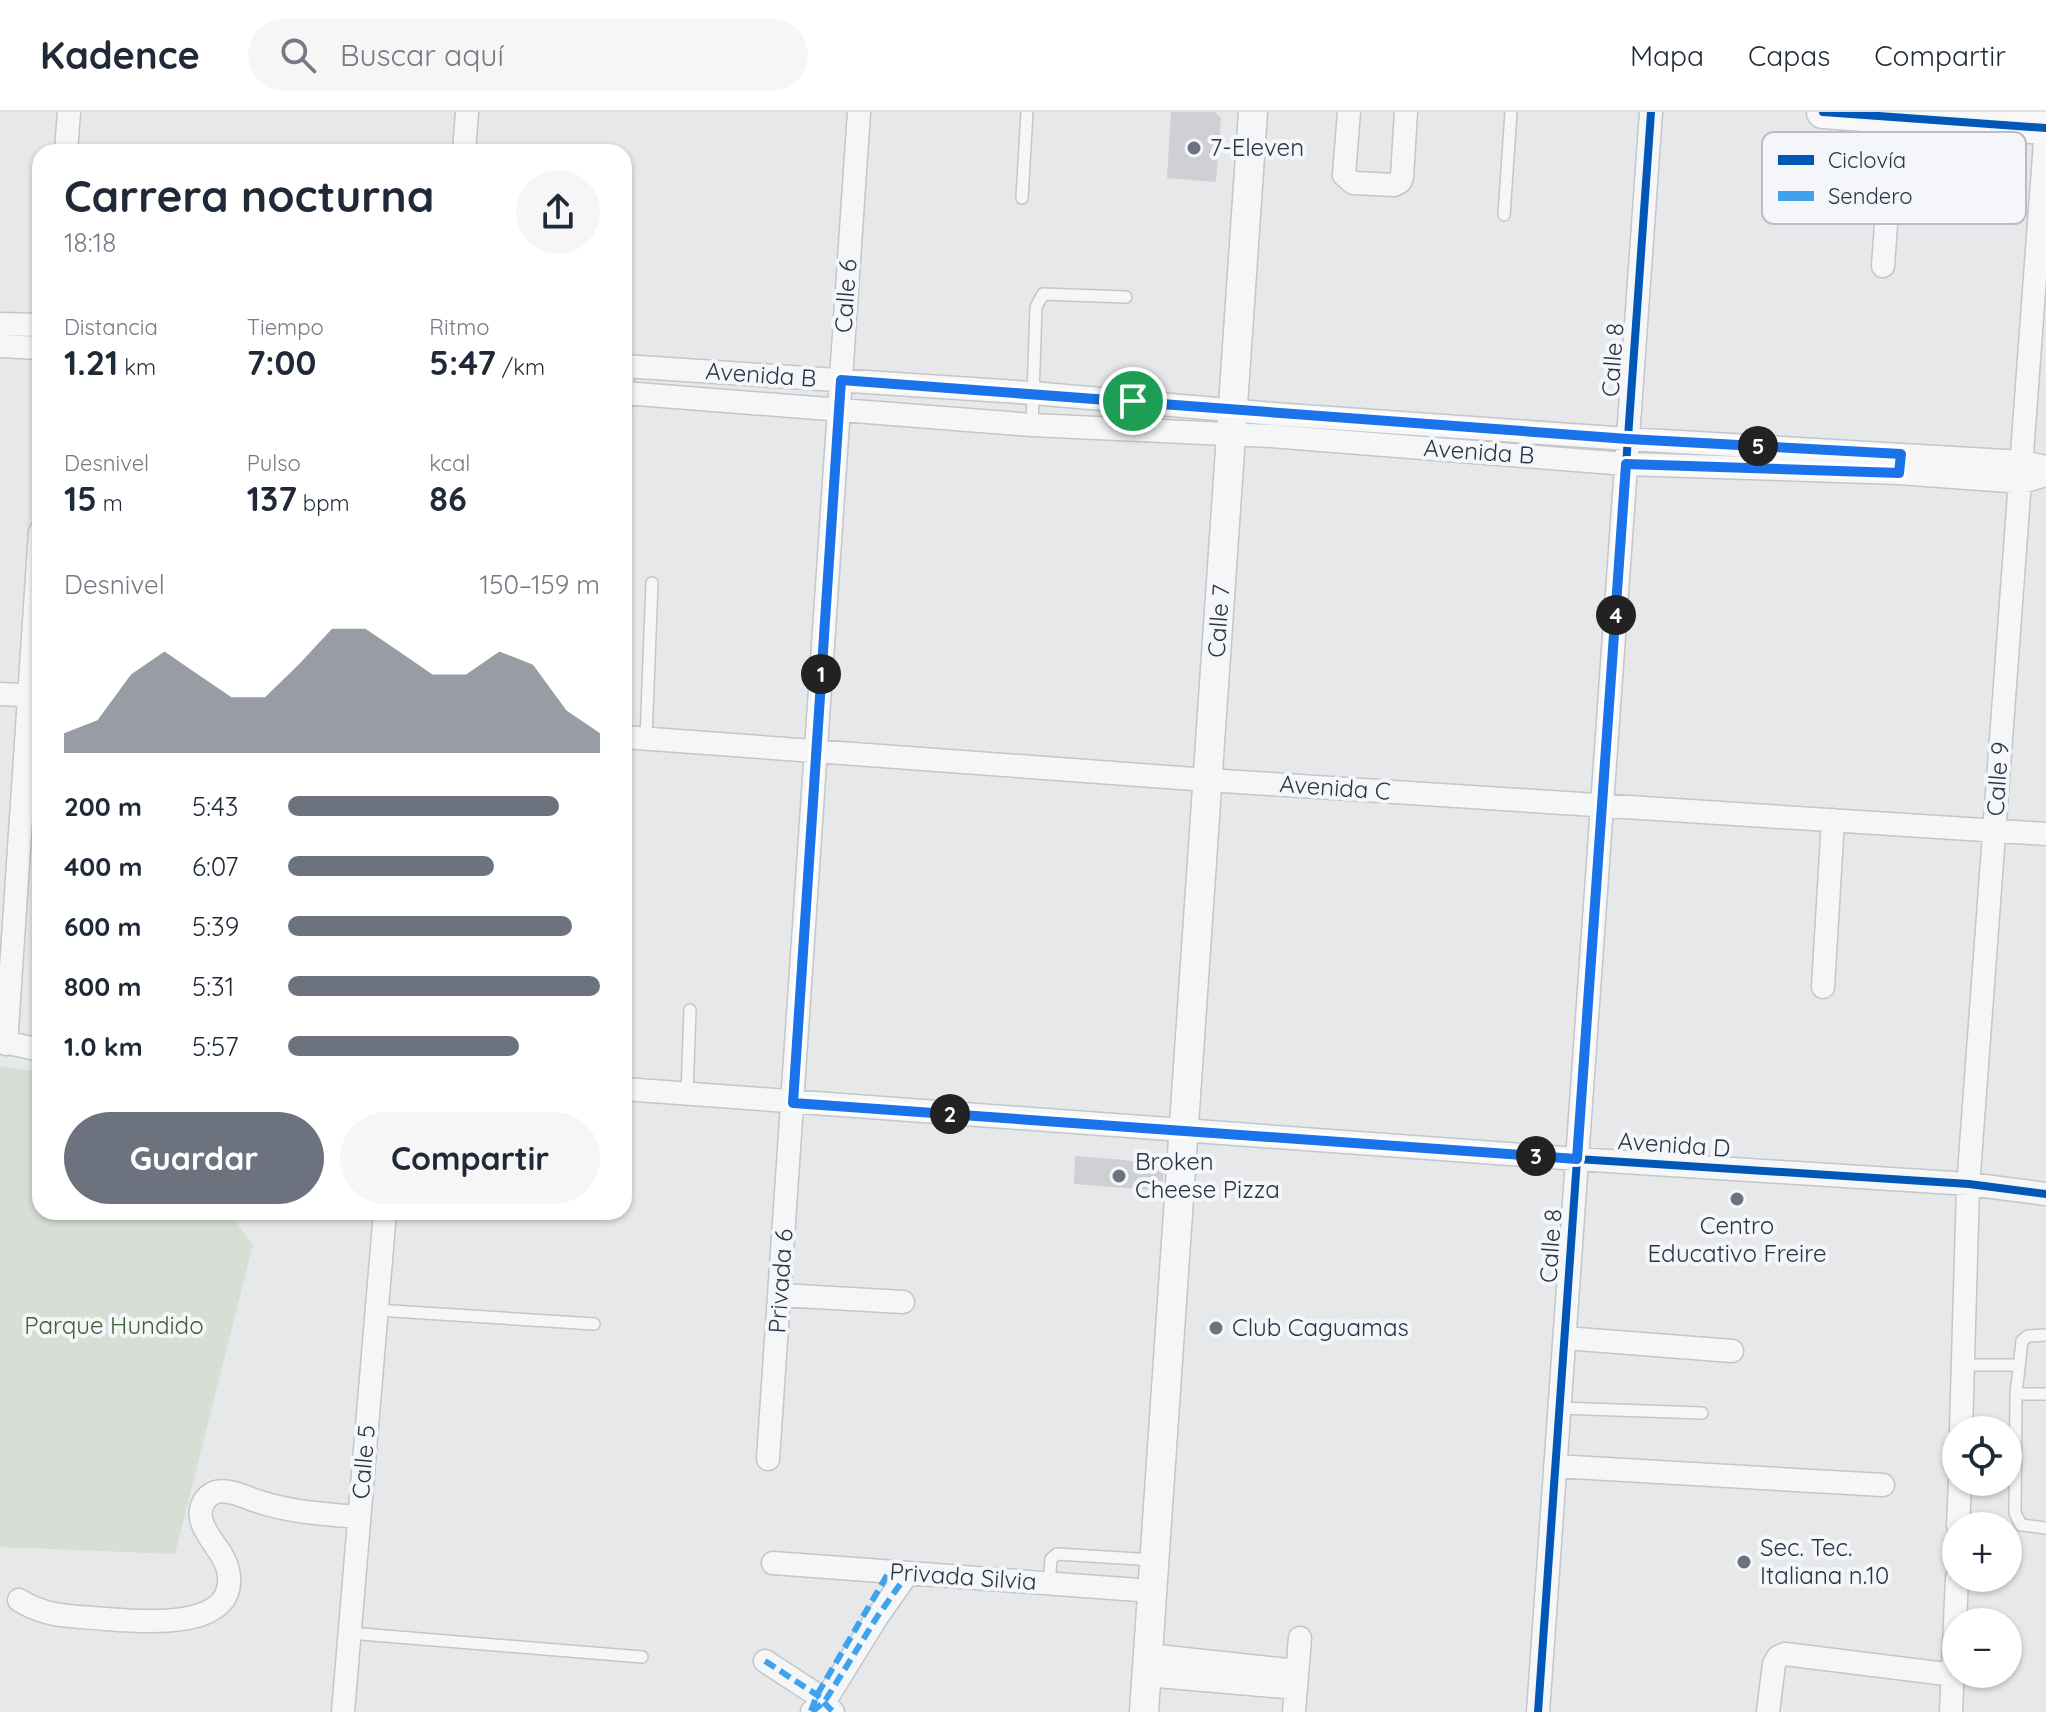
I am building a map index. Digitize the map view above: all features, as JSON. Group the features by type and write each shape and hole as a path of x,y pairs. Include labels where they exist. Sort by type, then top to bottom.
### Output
{"main road":[{"path":"1823,112 2046,128"}],"street":[{"path":"67,144 69,112"},
{"path":"465,144 467,112"},
{"name":"Calle 6","path":"793,1103 859,112"},
{"name":"Calle 7","path":"1144,1712 1253,112"},
{"path":"1349,112 1344,175 1353,183 1394,185 1402,177 1406,112"},
{"name":"Calle 8","path":"1538,1712 1651,112"},
{"path":"1893,132 1894,117"},
{"name":"Calle 9","path":"1961,1416 1969,1184 2046,128"},
{"path":"1883,266 1886,224"},
{"path":"0,324 32,325"},
{"path":"0,346 32,348"},
{"name":"Avenida B","path":"632,366 1032,393 1461,451 1626,464 1900,463"},
{"name":"Avenida B","path":"632,393 1032,425 1233,421 1463,427 2046,475"},
{"path":"1461,451 1463,427"},
{"name":"Avenida B","path":"2022,472 2046,467"},
{"path":"0,694 32,696"},
{"path":"32,718 3,1042 32,1048"},
{"name":"Avenida C","path":"635,738 1208,780 2046,834"},
{"path":"1823,987 1833,820"},
{"name":"Avenida D","path":"632,1090 1577,1159 1969,1184 2046,1194"},
{"name":"Privada 6","path":"768,1459 793,1103"},
{"name":"Calle 5","path":"343,1712 384,1220"},
{"path":"780,1295 903,1302"},
{"path":"1565,1338 1732,1351"},
{"path":"1555,1466 1883,1485"},
{"path":"19,1600 38,1612 114,1619 189,1619 205,1615 218,1606 226,1593 229,1578 227,1567 202,1524 200,1513 203,1501 215,1492 234,1493 274,1507 359,1517"},
{"name":"Privada Silvia","path":"773,1563 1152,1591"},
{"path":"765,1661 820,1706 898,1572"},
{"path":"1294,1712 1300,1638"},
{"path":"1768,1712 1774,1664 1778,1657 1785,1654 1942,1674"},
{"path":"1147,1665 1296,1679"},
{"path":"1951,1712 1953,1688"}],"lane":[{"path":"1022,198 1027,112"},
{"path":"1504,215 1511,112"},
{"path":"1032,425 1036,307 1043,294 1126,297"},
{"path":"635,738 652,583"},
{"path":"687,1095 690,1010"},
{"path":"377,1310 594,1324"},
{"path":"2046,1335 2028,1336 2022,1341 2016,1394 2015,1513 2021,1525 2046,1528"},
{"path":"1963,1365 2019,1365"},
{"path":"2016,1394 2046,1394"},
{"path":"1560,1408 1702,1413"},
{"path":"1049,1583 1051,1559 1057,1554 1154,1560"},
{"path":"349,1633 642,1657"}],"green space":[{"name":"Parque Hundido","path":"0,1066 32,1071 32,1220 234,1220 253,1244 175,1554 0,1547"}],"building":[{"name":"7-Eleven","path":"1171,112 1215,112 1221,118 1216,182 1167,178"},
{"name":"Broken Cheese Pizza","path":"1075,1156 1126,1160 1164,1168 1162,1191 1074,1184"}],"marked path":[{"path":"811,1711 817,1695 889,1572"},
{"path":"812,1712 825,1701 908,1573"},
{"path":"765,1661 817,1695 833,1712"}],"cycle path":[{"path":"1538,1712 1651,112"},
{"path":"1823,112 2046,128"},
{"path":"1185,1130 1969,1184 2046,1194"}],"place":[{"name":"7-Eleven","path":"1194,148"},
{"name":"Broken Cheese Pizza","path":"1119,1176"},
{"name":"Centro Educativo Freire","path":"1737,1199"},
{"name":"Club Caguamas","path":"1216,1328"},
{"name":"Sec. Tec. Italiana n.10","path":"1744,1562"}],"route":[{"path":"841,380 1133,401 1628,439 1901,454 1899,473 1626,464 1577,1159 793,1103 841,380"}]}
